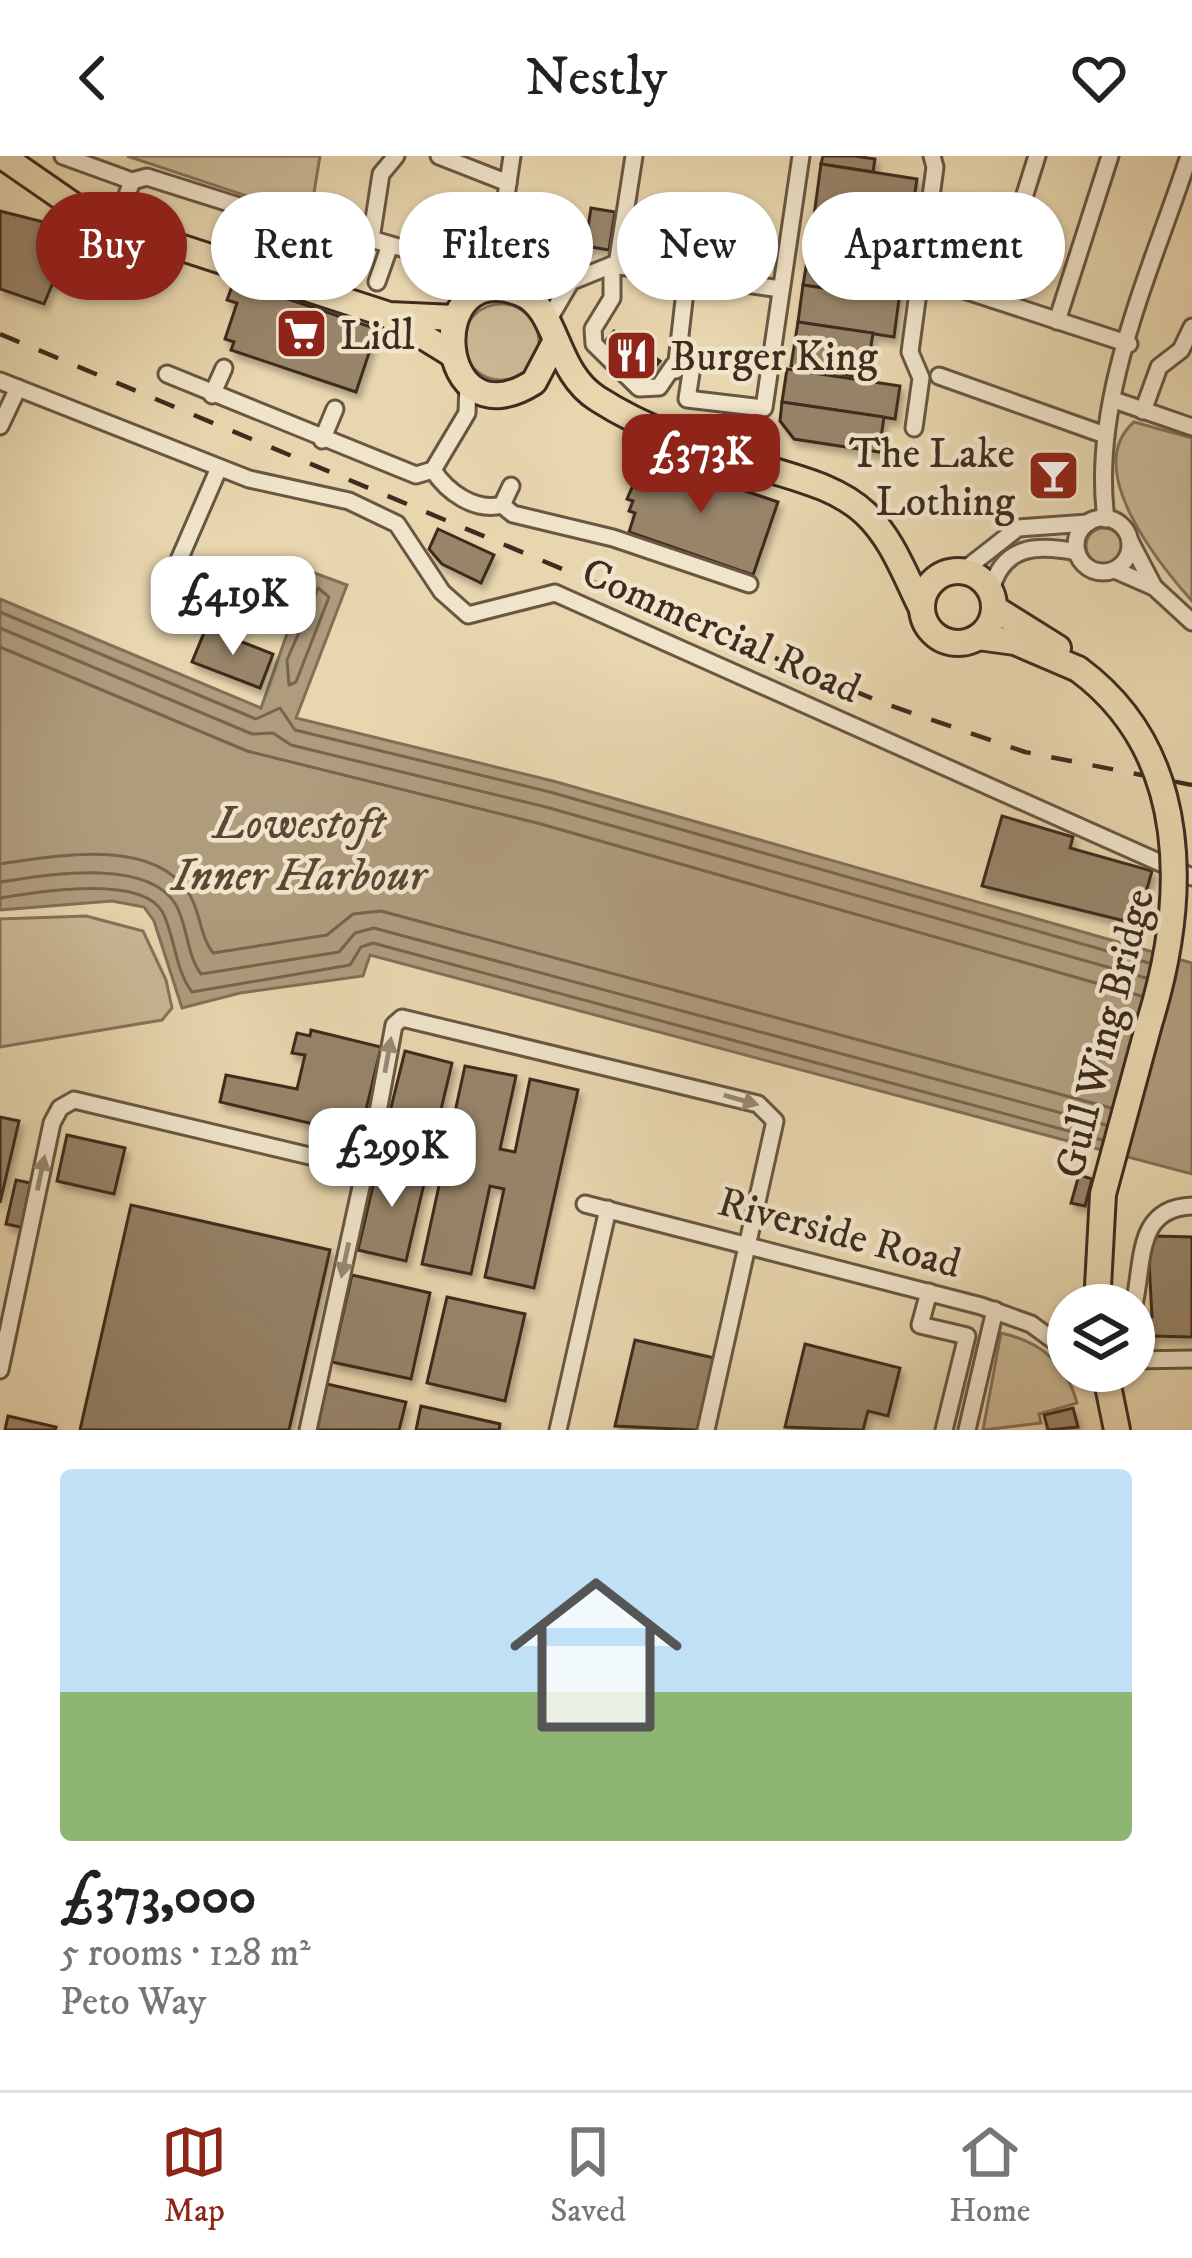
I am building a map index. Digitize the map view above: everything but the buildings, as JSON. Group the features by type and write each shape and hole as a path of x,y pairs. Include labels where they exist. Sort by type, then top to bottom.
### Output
{"highway":[{"path":"2,156 93,219 388,315 450,353 468,382 499,394 535,382 591,395 674,439 835,493 865,512 891,548 928,628 946,641 1015,642 1078,669"},
{"path":"450,353 455,318 474,300"},
{"path":"525,300 591,395"},
{"path":"388,315 455,318"},
{"path":"535,382 551,332"},
{"path":"891,548 914,563 954,572 993,599 978,638"},
{"path":"921,607 928,586 954,572"},
{"name":"Gull Wing Bridge","path":"993,599 1119,704 1156,763 1172,804 1180,880 1166,969 1103,1194 1098,1284"},
{"path":"1109,1392 1117,1430"}],"street":[{"path":"63,156 132,181 147,177 211,197"},
{"path":"375,213 381,174 396,156"},
{"path":"439,156 508,183"},
{"path":"507,192 512,156"},
{"path":"634,156 614,265 613,298 593,328 594,344 639,388 659,387 680,370"},
{"path":"685,300 680,370 687,399 764,408 801,156"},
{"path":"914,428 921,378 910,352 935,167 932,156"},
{"path":"1026,192 1037,156"},
{"path":"1057,321 1110,156"},
{"path":"1106,519 1105,435 1189,156"},
{"path":"128,192 132,181"},
{"path":"375,240 399,247"},
{"path":"377,282 389,244"},
{"path":"593,270 617,265"},
{"path":"778,288 782,289"},
{"path":"551,332 563,300"},
{"path":"995,300 1129,344"},
{"path":"1143,411 1159,368 1181,350 1192,327"},
{"path":"212,395 224,368"},
{"path":"166,374 404,474 433,470"},
{"path":"939,376 1105,435"},
{"path":"0,381 219,468 172,576"},
{"path":"467,413 468,382"},
{"path":"0,426 18,388"},
{"path":"433,470 467,413 499,394"},
{"path":"1114,400 1192,427"},
{"path":"322,440 335,409"},
{"name":"Commercial Road","path":"219,468 349,501 397,524 442,592 468,615 482,616 555,593 1192,877"},
{"path":"433,470 448,490 481,506 502,505 513,514 613,538 749,584"},
{"path":"502,505 511,486"},
{"path":"954,572 1018,528 1106,519 1121,525 1154,586 1192,622"},
{"path":"1088,523 1076,542 1088,568 1115,569 1154,586"},
{"path":"1115,569 1127,557 1130,540"},
{"path":"993,599 994,575 1015,553 1040,547 1077,552"},
{"path":"360,1168 373,1139 394,1025 412,1018 758,1104 775,1120 706,1430"},
{"path":"0,1370 52,1123 65,1103 74,1100 360,1168 364,1173 308,1430"},
{"name":"Riverside Road","path":"585,1204 995,1310 1047,1336"},
{"path":"1138,1284 1152,1220 1166,1208 1192,1206"},
{"path":"558,1430 608,1209"},
{"path":"929,1292 920,1324 968,1336 944,1430"},
{"path":"967,1430 995,1310"},
{"path":"1155,1360 1192,1359"}],"shaded area":[{"path":"127,156 320,156 314,192 235,192"},
{"path":"501,304 528,315 539,342 528,369 501,380 474,369 463,342 474,315"},
{"path":"1134,422 1192,438 1192,601 1145,540 1120,489 1116,464 1120,441"},
{"path":"1104,528 1116,534 1122,546 1116,558 1104,564 1092,558 1086,546 1092,534"},
{"path":"86,916 143,931 166,980 172,1008 162,1020 0,1047 0,919"},
{"path":"1001,1333 1047,1354 1047,1392 1073,1392 1077,1403 1039,1414 1041,1423 983,1430"}],"water":[{"name":"Lowestoft Inner Harbour","path":"309,571 347,585 296,718 553,781 1192,963 1192,1174 370,955 363,976 240,993 182,1008 154,921 144,907 112,901 0,910 0,599 261,708"}],"railway":[{"path":"0,334 883,703 1025,752 1192,785"}],"place":[{"name":"Lidl","path":"301,334"},
{"name":"Burger King","path":"631,355"},
{"name":"The Lake Lothing","path":"1054,476"}]}
